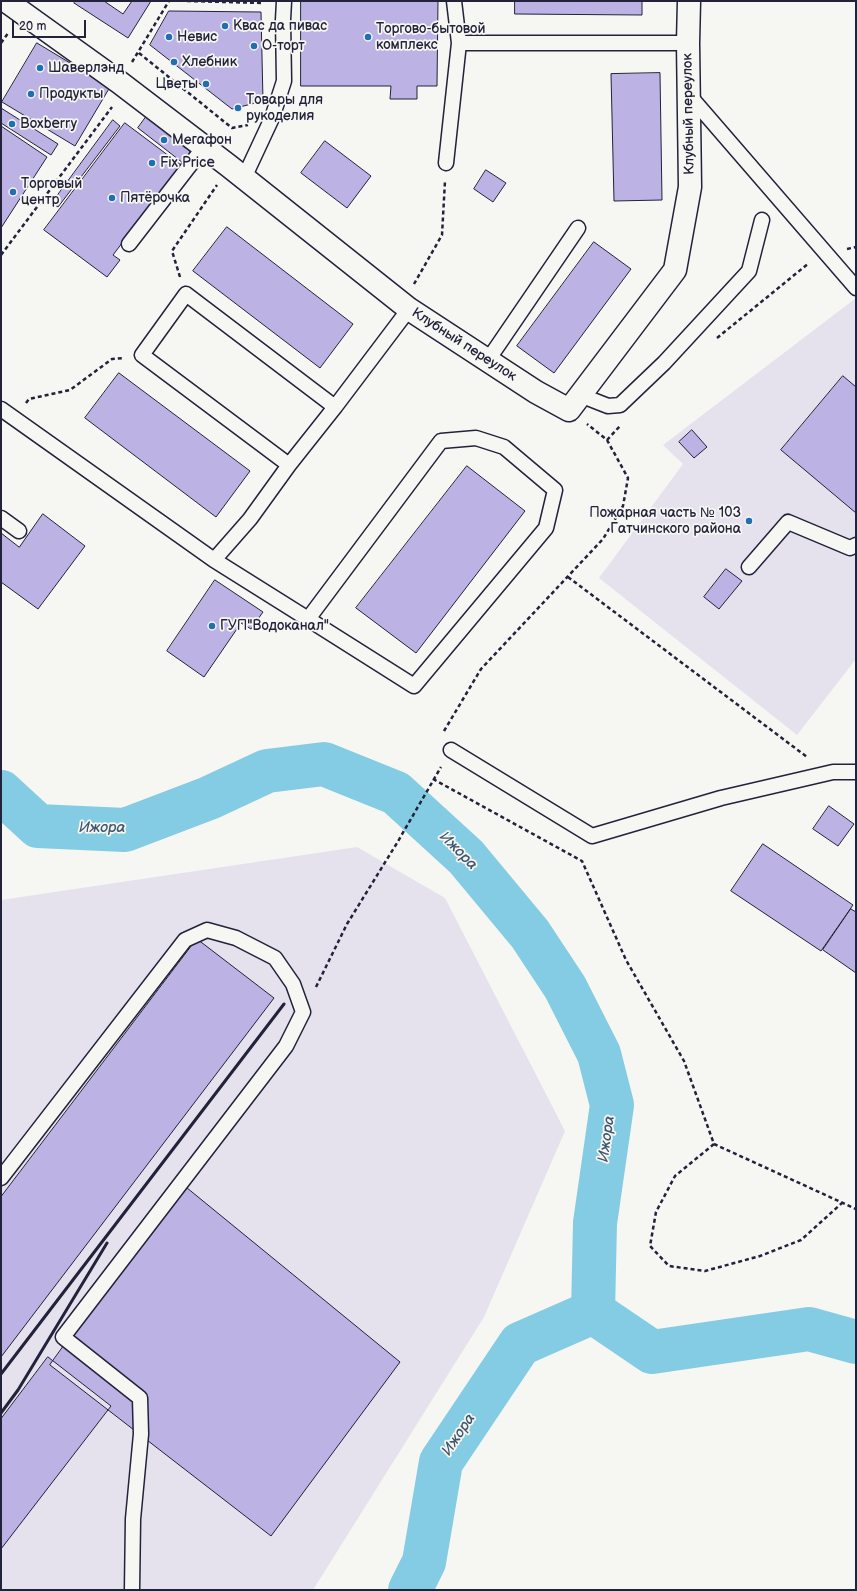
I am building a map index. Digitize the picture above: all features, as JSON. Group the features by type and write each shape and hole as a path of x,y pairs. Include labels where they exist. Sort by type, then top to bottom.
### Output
{"street":[{"name":"Клубный переулок","path":"7,6 117,92 204,147 406,306 536,392 569,410 675,270 690,187 688,43 689,1"}],"lane":[{"path":"236,172 272,118 284,81 284,1"},
{"path":"446,163 460,43 454,1"},
{"path":"460,43 688,43"},
{"path":"689,95 856,288"},
{"path":"129,244 204,147"},
{"path":"580,395 608,406 620,405 664,363 749,271 762,220"},
{"path":"488,360 578,228"},
{"path":"288,465 142,355 186,294 335,407"},
{"path":"214,560 250,519 288,465 335,407 406,306"},
{"path":"4,412 214,560 414,686 546,528 555,490 504,447 476,438 441,441 308,618"},
{"path":"1,518 19,531"},
{"path":"749,567 788,522 850,548 856,545"},
{"path":"451,750 592,836 721,798 833,772 856,772"},
{"path":"1,1178 185,940 207,930 236,938 275,958 293,984 303,1012 286,1046 63,1337 140,1398 141,1434 133,1519 132,1590"}],"path":[{"path":"1,255 117,92 169,1"},
{"path":"187,1 266,3"},
{"path":"139,53 232,128 253,123"},
{"path":"406,306 442,235 446,163"},
{"path":"186,294 172,251 236,172"},
{"path":"715,339 814,259 856,247"},
{"path":"4,412 29,399 70,390 112,359 142,355"},
{"path":"451,750 440,738 481,669 602,539 623,506 628,478 607,440 623,423"},
{"path":"568,577 805,756 833,772"},
{"path":"303,1012 347,924 397,843 433,779 582,861 626,960 684,1061 714,1144 856,1209"},
{"path":"714,1144 675,1176 656,1212 650,1246 669,1266 705,1271 760,1256 802,1240 842,1203"}],"shaded area":[{"name":"Пожарная часть № 103 Гатчинского района","path":"856,298 856,659 797,735 599,578 683,464 663,445"},
{"path":"357,847 445,898 565,1131 484,1317 313,1590 1,1590 1,900"}],"building":[{"path":"76,1 104,1 123,14 132,1 151,1 128,38 74,3"},
{"path":"301,1 438,1 437,86 417,86 417,99 390,99 391,86 301,86"},
{"path":"515,1 642,1 642,15 515,14"},
{"path":"169,11 261,12 263,101 232,109 150,45"},
{"path":"37,43 110,87 75,146 2,102"},
{"path":"660,73 662,200 614,201 611,74"},
{"path":"1,108 58,144 51,155 1,123"},
{"name":"Мегафон","path":"146,117 191,152 183,163 138,128"},
{"path":"113,120 120,126 58,207 52,203"},
{"name":"Пятёрочка","path":"125,123 181,165 113,255 120,260 107,277 44,230"},
{"name":"Торговый центр","path":"1,126 47,157 1,228"},
{"path":"325,141 371,176 347,208 301,173"},
{"path":"486,170 506,183 493,202 474,189"},
{"path":"227,227 353,324 320,368 193,271"},
{"path":"594,242 631,269 554,373 517,346"},
{"path":"119,373 250,471 216,517 85,418"},
{"path":"843,376 856,387 856,513 781,450"},
{"path":"692,430 707,447 694,458 679,442"},
{"path":"467,466 525,511 416,653 356,608"},
{"path":"43,514 85,546 38,609 1,582 1,533 19,547"},
{"path":"726,569 742,581 719,609 704,597"},
{"name":"ГУП\"Водоканал\"","path":"215,580 263,612 251,629 241,623 204,677 167,651"},
{"path":"829,806 854,824 838,846 813,829"},
{"path":"763,844 853,905 821,951 731,891"},
{"path":"851,909 856,912 856,973 823,950"},
{"path":"197,939 274,998 1,1357 1,1197"},
{"path":"181,1183 400,1362 271,1536 50,1365"},
{"path":"48,1357 111,1406 1,1549 1,1419"}],"waterway":[{"name":"Ижора","path":"1,792 38,826 125,830 209,798 267,771 324,764 396,793 466,857 530,934 565,987 599,1054 612,1105 595,1223 593,1312"},
{"name":"Ижора","path":"410,1590 424,1562 441,1462 520,1344 593,1312 652,1352 809,1329 856,1342"}],"railway":[{"path":"1,1374 284,1004"},
{"path":"1,1413 18,1390 107,1243"}],"place":[{"name":"Квас да пивас","path":"225,26"},
{"name":"Невис","path":"169,37"},
{"name":"Торгово-бытовой комплекс","path":"368,37"},
{"name":"О-торт","path":"254,46"},
{"name":"Хлебник","path":"174,62"},
{"name":"Шаверлэнд","path":"40,68"},
{"name":"Цветы","path":"206,84"},
{"name":"Продукты","path":"31,94"},
{"name":"Товары для рукоделия","path":"238,108"},
{"name":"Boxberry","path":"12,124"},
{"name":"Мегафон","path":"164,140"},
{"name":"Fix Price","path":"152,163"},
{"name":"Торговый центр","path":"13,192"},
{"name":"Пятёрочка","path":"112,198"},
{"name":"Пожарная часть № 103 Гатчинского района","path":"749,521"},
{"name":"ГУП\"Водоканал\"","path":"212,626"}]}
